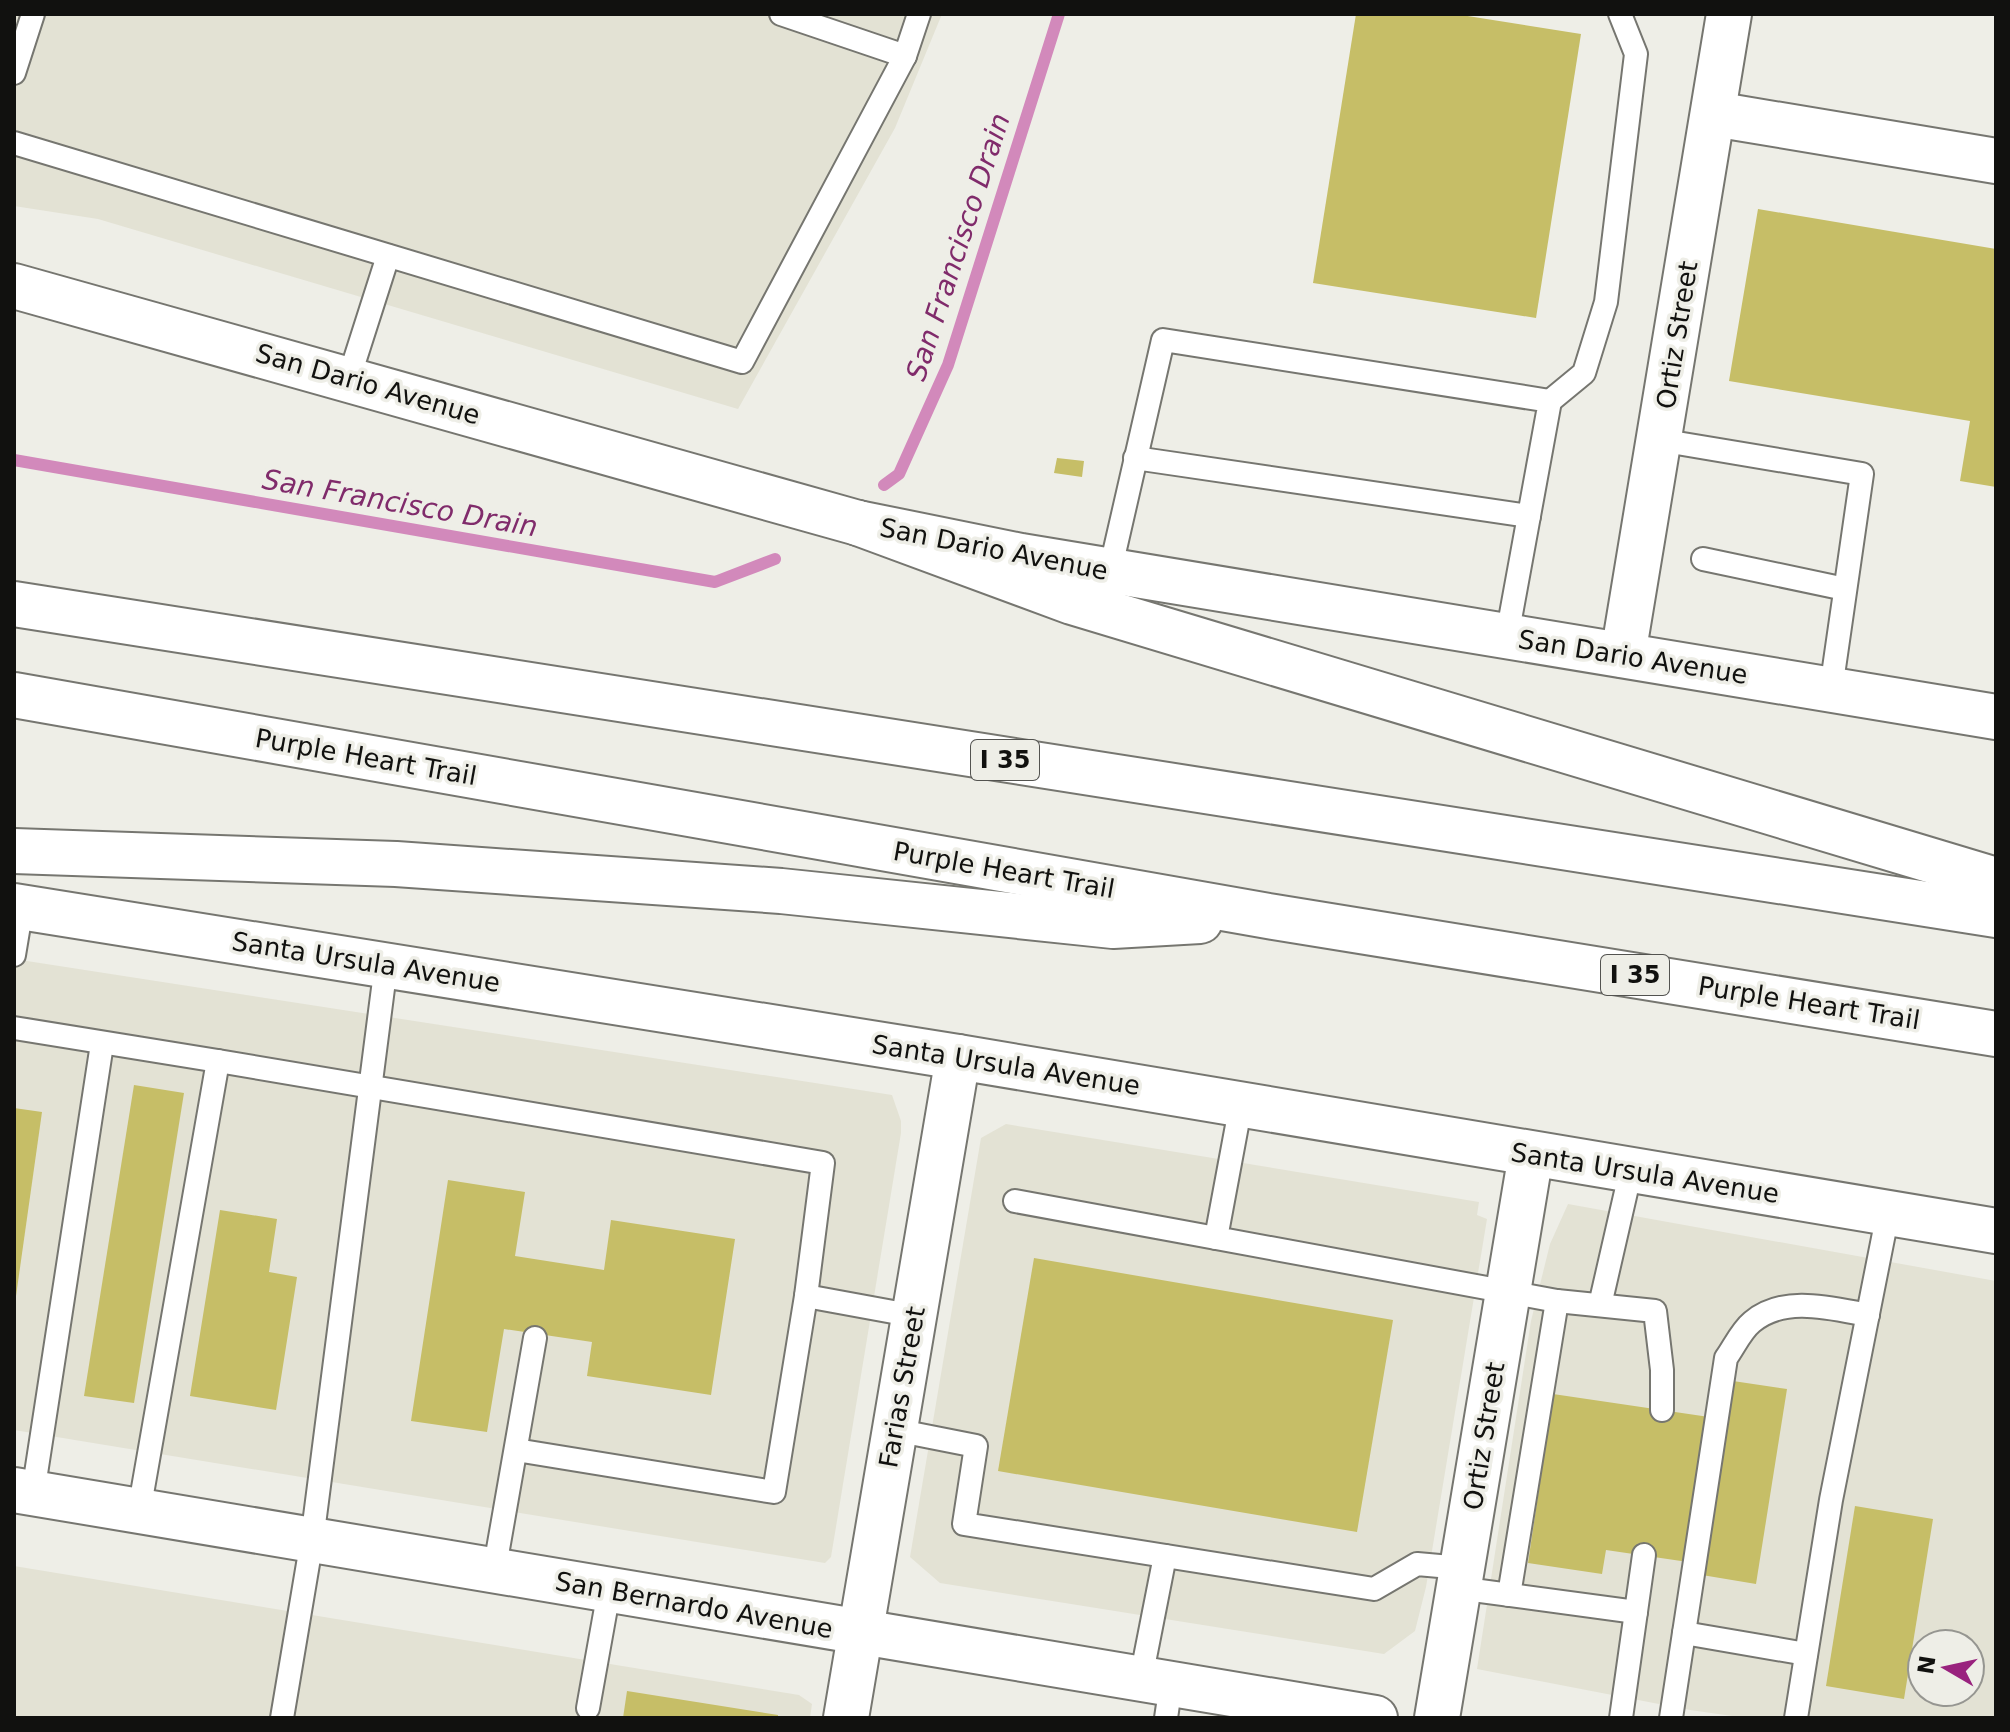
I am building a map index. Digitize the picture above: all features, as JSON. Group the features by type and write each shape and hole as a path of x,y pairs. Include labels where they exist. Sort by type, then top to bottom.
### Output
{"main road":[{"name":"Ortiz Street","path":"1623,655 1729,14"},
{"path":"1714,114 1996,161"},
{"name":"San Dario Avenue","path":"14,286 858,523 1110,571 1996,717"},
{"path":"858,523 1072,602 1996,880"},
{"name":"I 35","path":"14,604 1996,915"},
{"name":"Purple Heart Trail","path":"14,695 1274,917 1996,1034"},
{"path":"14,851 396,864 781,891 1113,926 1274,917"},
{"name":"Santa Ursula Avenue","path":"18,907 958,1057 1996,1231"},
{"name":"Farias Street","path":"846,1718 958,1057"},
{"name":"Ortiz Street","path":"1437,1718 1531,1154"},
{"name":"San Bernardo Avenue","path":"24,1492 860,1634 1159,1693 1375,1718"}],"lane":[{"path":"14,73 33,14"},
{"path":"781,14 905,56"},
{"path":"14,143 742,362 905,56 919,14"},
{"path":"1507,636 1550,401 1584,373 1606,302 1636,54 1620,14"},
{"path":"349,378 388,256"},
{"path":"1110,571 1163,340 1550,401"},
{"path":"1659,440 1862,474 1831,689"},
{"path":"1135,458 1529,516"},
{"path":"1703,559 1845,589"},
{"path":"14,955 18,907"},
{"path":"282,1718 312,1540 386,965"},
{"path":"14,1028 823,1163 806,1296 774,1492 516,1450"},
{"path":"24,1492 102,1044"},
{"path":"139,1511 218,1061"},
{"path":"1216,1238 1241,1104"},
{"path":"1600,1305 1631,1170"},
{"path":"1015,1201 1557,1301 1655,1311 1662,1370 1662,1410"},
{"path":"1796,1718 1831,1500 1888,1213"},
{"path":"806,1296 915,1316"},
{"path":"1509,1595 1557,1301"},
{"path":"1671,1718 1726,1358 1750,1323 1775,1306 1823,1307 1868,1315"},
{"path":"494,1572 535,1338"},
{"path":"895,1430 976,1446 964,1524 1374,1589 1417,1564 1509,1595 1636,1612"},
{"path":"1621,1718 1644,1555"},
{"path":"1159,1693 1165,1556"},
{"path":"588,1708 609,1591"},
{"path":"1684,1633 1806,1654"}],"shaded area":[{"path":"14,14 942,14 895,128 738,409 98,219 14,206"},
{"path":"14,959 892,1095 901,1121 901,1133 831,1557 825,1563 14,1430"},
{"path":"1006,1124 1479,1202 1477,1215 1487,1219 1426,1587 1415,1631 1384,1654 940,1583 910,1557 981,1138"},
{"path":"1568,1204 1996,1281 1996,1718 1746,1718 1477,1669 1531,1321 1550,1244"},
{"path":"14,1566 799,1695 812,1704 810,1718 14,1718"}],"building":[{"path":"1356,14 1455,14 1581,34 1536,318 1313,283"},
{"path":"1758,209 1996,249 1996,487 1960,481 1970,421 1729,381"},
{"path":"1057,458 1084,461 1082,477 1054,473"},
{"path":"134,1085 184,1093 134,1403 84,1396"},
{"path":"14,1108 42,1112 16,1296 14,1296"},
{"path":"448,1180 525,1192 515,1256 604,1270 611,1220 735,1239 711,1395 587,1376 592,1342 504,1329 487,1432 411,1421"},
{"path":"220,1210 277,1219 269,1272 297,1277 276,1410 190,1396"},
{"path":"1034,1258 1393,1320 1357,1532 998,1471"},
{"path":"1733,1381 1787,1389 1756,1584 1702,1575"},
{"path":"1553,1394 1709,1417 1688,1562 1606,1550 1602,1574 1528,1563"},
{"path":"1855,1506 1933,1519 1915,1628 1906,1628 1904,1699 1826,1686"},
{"path":"627,1691 778,1715 778,1718 623,1718"}],"waterway":[{"name":"San Francisco Drain","path":"884,485 899,474 948,365 1059,14"},
{"name":"San Francisco Drain","path":"14,460 715,582 775,559"}]}
